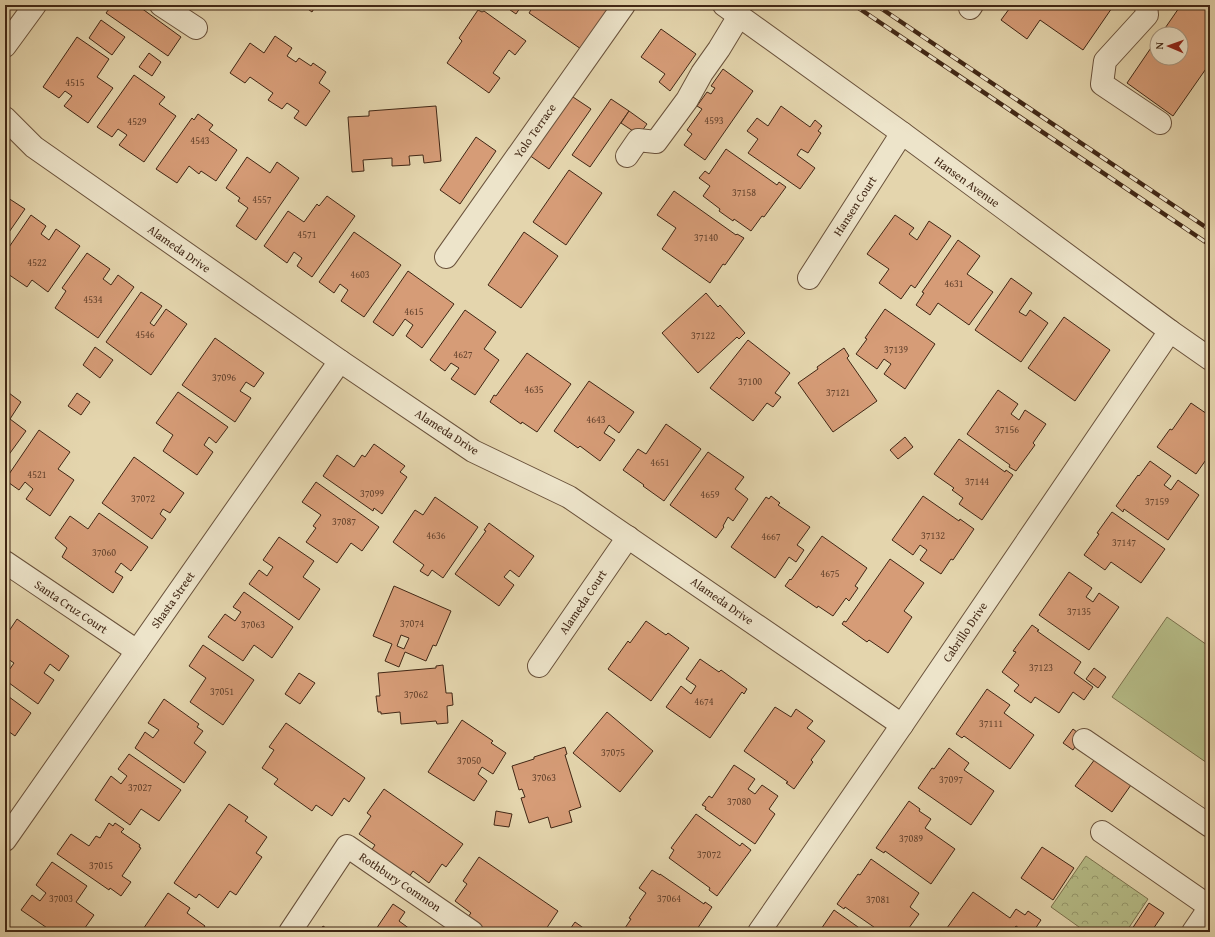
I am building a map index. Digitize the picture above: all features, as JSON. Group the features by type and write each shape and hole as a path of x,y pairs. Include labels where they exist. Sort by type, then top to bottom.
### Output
{"street":[{"path":"5,46 35,5"},
{"path":"161,5 196,28"},
{"name":"Yolo Terrace","path":"446,257 624,5"},
{"path":"1146,5 1147,15 1105,61 1102,84 1160,123"},
{"path":"627,156 638,140 656,142 670,124 719,49 732,10"},
{"name":"Hansen Avenue","path":"732,10 1210,359"},
{"name":"Alameda Drive","path":"5,118 34,148 340,361 474,451 568,497 902,725"},
{"name":"Hansen Court","path":"809,278 902,133"},
{"name":"Cabrillo Drive","path":"759,932 1170,331"},
{"name":"Shasta Street","path":"5,840 340,361"},
{"name":"Alameda Court","path":"539,666 628,537"},
{"name":"Santa Cruz Court","path":"5,562 137,651"},
{"path":"1084,740 1210,826"},
{"path":"1102,832 1210,907 1193,932"},
{"name":"Rothbury Common","path":"290,932 347,846 472,932"}],"green space":[{"path":"1167,617 1210,647 1210,765 1112,697"},
{"path":"1086,856 1148,899 1126,932 1086,932 1051,907"}],"building":[{"path":"112,5 137,5 181,37 168,56 106,13"},
{"path":"302,5 316,5 312,12"},
{"path":"503,5 522,5 516,14"},
{"path":"534,5 612,5 581,49 529,13"},
{"path":"1012,5 1114,5 1083,50 1040,20 1027,39 1001,20"},
{"path":"1181,5 1210,5 1210,63 1173,116 1127,83 1149,51 1149,66 1189,66 1189,26 1167,26"},
{"path":"478,10 482,12 484,11 526,41 515,55 509,50 493,73 500,78 489,93 447,63 462,41 459,38"},
{"path":"101,20 125,37 112,55 89,38"},
{"path":"661,29 696,54 670,91 659,82 665,74 641,57"},
{"path":"275,36 292,48 287,56 296,62 299,58 311,66 313,63 326,72 319,83 330,91 306,126 294,118 299,111 287,103 282,109 268,100 273,93 250,77 245,83 230,73 250,43 264,53"},
{"path":"77,37 109,59 97,77 113,88 88,123 64,106 72,96 65,91 59,98 43,87"},
{"path":"149,53 161,62 152,76 139,67"},
{"path":"723,69 753,91 705,160 684,145 692,134 687,130 702,109 697,106 707,92 711,94 715,88 711,86"},
{"path":"134,75 165,97 159,104 176,116 144,162 119,145 127,135 118,129 112,137 97,127"},
{"path":"570,95 591,109 549,169 529,155"},
{"path":"611,99 629,111 590,167 572,155"},
{"path":"436,106 441,161 424,163 423,155 409,156 410,165 392,166 392,158 363,160 364,171 352,172 348,117 369,116 369,111"},
{"path":"781,106 810,127 815,120 822,126 818,131 821,133 808,153 801,149 797,155 815,168 800,189 748,153 758,139 747,131 757,118 768,126"},
{"path":"629,111 647,124 639,135 621,123"},
{"path":"198,114 213,125 209,130 237,150 216,181 201,171 199,174 189,166 177,183 156,169 192,118 194,120"},
{"path":"476,137 496,151 460,204 440,190"},
{"path":"726,149 777,185 779,182 786,187 764,217 762,216 751,231 719,211 720,209 703,196 710,186 699,178 705,171 709,174"},
{"path":"247,157 270,173 277,162 299,178 256,240 236,226 248,208 238,201 240,198 226,188"},
{"path":"569,170 602,193 566,245 533,222"},
{"path":"674,191 736,235 737,234 744,238 710,283 662,249 676,228 657,215"},
{"path":"5,196 25,209 5,238"},
{"path":"327,196 355,216 312,277 297,266 302,258 294,252 287,263 264,246 288,211 304,222 317,204 319,206"},
{"path":"31,215 46,226 41,234 49,240 56,229 80,246 48,292 32,280 27,287 5,272 5,253"},
{"path":"895,215 914,228 909,234 917,240 929,221 951,236 915,288 911,285 901,299 879,283 889,269 867,254"},
{"path":"354,232 401,265 364,317 341,301 348,290 340,284 334,293 319,282"},
{"path":"524,232 558,256 521,308 488,285"},
{"path":"958,240 980,256 967,274 993,292 969,325 938,303 930,315 916,305 924,293 922,292"},
{"path":"87,253 110,269 103,279 111,285 118,275 134,287 98,338 55,308 66,291 62,288"},
{"path":"408,271 454,304 422,348 406,336 413,325 405,319 393,336 373,322"},
{"path":"1011,278 1032,293 1019,312 1026,316 1030,310 1048,323 1021,362 975,330"},
{"path":"141,292 162,306 150,323 154,326 166,309 187,324 151,375 106,342"},
{"path":"706,293 718,307 720,305 745,333 739,339 737,337 698,373 662,333"},
{"path":"885,309 935,344 905,389 884,374 891,364 884,359 877,369 856,354"},
{"path":"465,310 496,332 484,349 499,360 475,395 451,379 459,368 451,363 445,371 430,360"},
{"path":"1064,317 1110,350 1075,401 1028,368"},
{"path":"215,338 264,373 254,387 246,382 240,391 251,398 235,422 182,385"},
{"path":"748,340 790,373 775,393 781,397 773,407 767,403 753,421 710,388"},
{"path":"95,347 113,360 100,378 83,365"},
{"path":"844,348 849,356 847,358 877,401 833,432 798,383 818,369 817,367"},
{"path":"527,353 571,384 537,432 522,422 521,424 490,402"},
{"path":"589,381 634,412 619,433 609,425 604,433 615,440 600,461 580,446 578,448 554,431"},
{"path":"5,390 21,402 10,419 26,431 5,460"},
{"path":"998,390 1018,404 1011,414 1019,420 1025,410 1046,424 1033,443 1035,445 1016,471 967,434"},
{"path":"178,392 228,427 216,443 209,437 204,445 213,452 197,475 163,451 173,435 156,423"},
{"path":"77,393 90,402 81,415 68,406"},
{"path":"1191,403 1210,416 1210,454 1196,474 1157,447 1170,429 1172,430"},
{"path":"666,424 701,449 664,501 623,470 638,449 646,454"},
{"path":"39,430 70,452 58,469 74,480 50,516 26,499 33,489 25,482 19,490 5,480"},
{"path":"905,437 913,447 898,459 890,450"},
{"path":"959,439 1005,472 1006,470 1013,475 982,520 959,504 963,498 952,490 954,488 934,474"},
{"path":"374,444 405,466 400,472 407,477 382,514 374,508 373,511 323,476 337,455 354,467 362,455 365,457"},
{"path":"708,452 744,477 735,489 748,499 733,521 728,517 723,526 724,527 716,538 670,505"},
{"path":"134,457 184,493 170,513 163,509 160,514 166,519 152,539 102,503"},
{"path":"1150,461 1171,476 1164,485 1171,490 1178,480 1199,495 1168,540 1124,509 1123,512 1116,506"},
{"path":"316,482 379,527 362,551 351,543 337,563 306,542 316,528 313,526 321,515 302,502"},
{"path":"771,496 780,503 778,505 810,527 797,545 804,550 796,562 789,557 775,578 731,547 766,497 769,499"},
{"path":"923,496 959,521 960,519 974,529 953,560 951,559 941,574 920,560 927,550 920,545 913,555 892,540"},
{"path":"435,497 478,527 443,578 432,570 428,576 420,571 424,565 393,542 415,510 423,515"},
{"path":"1112,512 1165,549 1141,583 1111,562 1105,570 1084,555"},
{"path":"99,513 148,547 131,571 121,563 115,572 123,577 113,593 62,557 67,548 55,538 70,516 88,529"},
{"path":"489,523 534,556 519,577 510,570 504,577 514,585 499,606 455,574 486,531 484,530"},
{"path":"822,536 867,568 855,586 858,588 849,601 846,598 833,616 818,606 817,608 785,586 790,579 791,580"},
{"path":"279,537 314,561 303,577 320,589 299,620 249,584 259,570 267,576 273,567 263,560"},
{"path":"890,559 924,583 904,611 912,617 888,653 869,640 867,642 842,624 844,621 846,622"},
{"path":"1069,572 1092,588 1086,597 1093,602 1099,593 1119,607 1089,650 1039,615"},
{"path":"394,586 451,611 436,646 433,645 426,661 405,652 399,667 385,661 392,644 373,636","holes":["401,635 409,638 404,649 397,646"]},
{"path":"244,592 293,627 272,658 254,645 243,661 208,637 225,614 235,621 241,612 233,607"},
{"path":"17,619 69,656 59,671 50,664 44,673 54,680 38,704 5,680 5,676 14,663 5,657 5,637"},
{"path":"646,621 666,635 668,633 689,648 651,701 608,669 628,641 630,643"},
{"path":"1032,625 1039,630 1037,631 1081,662 1074,673 1093,687 1084,700 1073,692 1059,713 1035,697 1031,703 1014,691 1019,685 1002,672 1016,652 1013,651"},
{"path":"203,645 254,680 223,725 190,702 206,678 189,666"},
{"path":"700,659 719,672 721,670 747,689 744,694 742,692 710,738 666,707 681,686 691,694 696,686 686,679"},
{"path":"443,665 446,693 452,693 453,705 447,706 448,723 437,724 436,721 401,724 400,712 381,714 381,712 378,712 376,696 380,696 378,673 436,668 436,666"},
{"path":"1094,668 1106,677 1098,688 1086,679"},
{"path":"299,673 315,683 300,704 285,694"},
{"path":"987,689 1010,705 1004,713 1034,735 1010,769 964,736 962,738 956,734"},
{"path":"5,694 31,713 15,736 5,729"},
{"path":"164,699 199,724 197,727 203,731 194,743 206,752 184,783 135,748 145,732 153,738 159,730 148,723"},
{"path":"775,707 791,717 796,709 813,721 807,728 825,741 811,760 813,762 794,789 786,783 788,782 744,751"},
{"path":"607,712 653,751 620,792 573,753"},
{"path":"462,720 493,741 491,743 506,753 493,774 482,767 478,774 487,781 474,801 428,772"},
{"path":"286,723 365,778 349,802 344,798 332,816 316,805 312,811 274,784 278,779 262,768 274,750 269,747"},
{"path":"1073,729 1082,736 1073,750 1063,743"},
{"path":"565,747 567,754 565,755 581,807 569,811 572,822 551,828 548,817 529,823 521,798 525,797 522,789 519,790 512,766"},
{"path":"949,748 969,763 964,770 994,791 971,825 918,788"},
{"path":"129,754 181,790 159,821 141,809 130,825 95,800 111,776 121,784 127,776 118,769"},
{"path":"1095,759 1131,785 1112,812 1075,786"},
{"path":"734,765 755,779 748,789 755,794 762,785 778,796 769,809 775,814 755,844 705,809 706,807 702,805 709,796 712,798"},
{"path":"384,789 463,844 446,867 442,864 429,883 413,871 409,877 371,851 375,845 359,834 371,816 367,813"},
{"path":"909,801 920,809 919,811 931,819 925,828 955,849 931,884 885,851 884,853 876,848"},
{"path":"229,804 248,817 245,821 267,837 256,853 262,857 236,895 230,891 218,908 199,894 196,898 174,883"},
{"path":"496,811 512,814 509,827 494,825"},
{"path":"696,814 740,846 742,843 751,850 717,896 709,890 710,888 669,858 674,850 671,848"},
{"path":"109,823 113,826 115,823 124,829 121,832 140,845 139,847 141,848 122,876 131,882 121,896 110,888 109,890 57,854 71,834 89,846 96,836 100,838"},
{"path":"1042,847 1074,868 1053,900 1021,878"},
{"path":"479,857 558,911 544,932 487,932 467,918 471,913 455,901 467,884 463,881"},
{"path":"871,859 919,893 910,907 919,914 906,932 902,932 896,928 893,932 881,932 845,907 844,909 837,904 858,874 860,875"},
{"path":"52,862 87,886 76,902 94,915 82,932 53,932 21,910 32,895 40,901 46,893 36,885"},
{"path":"652,870 704,904 705,902 712,907 695,932 623,931 631,919 629,918 646,893 639,888"},
{"path":"973,892 1010,918 1016,909 1025,915 1028,911 1041,920 1033,932 1025,932 1016,926 1011,932 944,932"},
{"path":"168,893 190,908 187,913 205,926 201,932 141,932"},
{"path":"1149,903 1164,913 1151,932 1130,932"},
{"path":"393,904 405,912 399,921 414,932 374,932"},
{"path":"834,910 865,932 819,932"},
{"path":"575,922 589,932 568,932"},
{"path":"323,926 332,932 319,932"}],"waterway":[{"path":"1210,127 1210,145"}],"railway":[{"path":"854,5 1210,245"},
{"path":"876,5 1210,230"}]}
